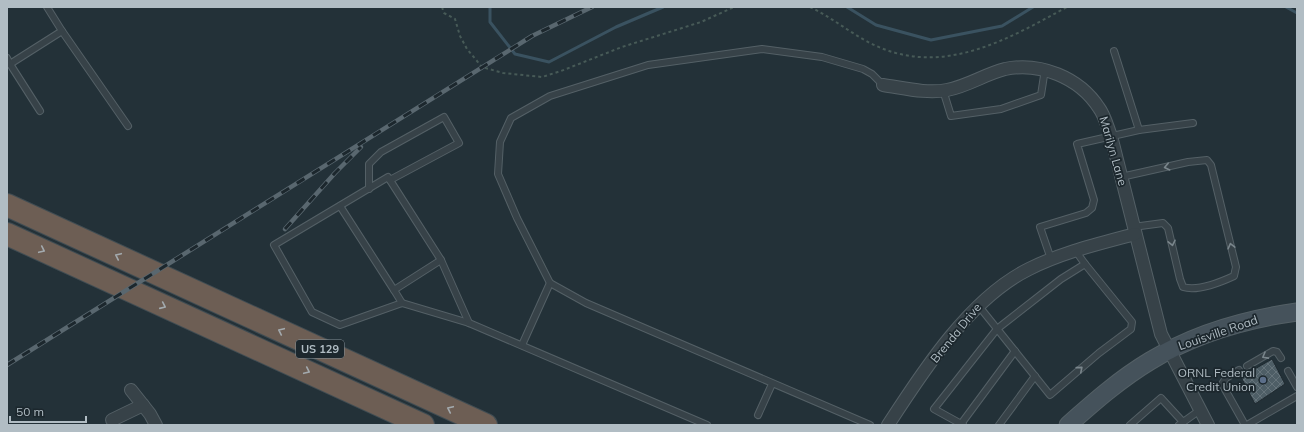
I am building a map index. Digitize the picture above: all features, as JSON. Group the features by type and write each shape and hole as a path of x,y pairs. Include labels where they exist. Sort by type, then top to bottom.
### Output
{"highway":[{"name":"US 129","path":"7,205 486,425"},
{"name":"US 129","path":"7,234 423,425"}],"main road":[{"name":"Louisville Road","path":"1068,425 1095,400 1125,378 1169,350 1230,326 1274,315 1297,312"}],"street":[{"name":"Marilyn Lane","path":"883,86 931,91 943,90 960,87 1005,69 1024,67 1044,69 1071,81 1093,100 1104,118 1111,136 1161,334 1208,425"},
{"name":"Brenda Drive","path":"888,425 940,350 958,327 978,305 1008,281 1051,259 1134,231"},
{"path":"131,390 156,425"},
{"path":"112,420 143,405"}],"lane":[{"path":"47,7 128,126"},
{"path":"40,111 9,61 62,31"},
{"path":"870,425 586,303 550,283 517,218 498,174 500,142 511,118 550,96 648,65 762,49 822,57 863,69 872,74 883,86"},
{"path":"1114,51 1139,130"},
{"path":"943,90 951,116 1001,109 1041,95 1044,69"},
{"path":"369,189 369,164 381,152 444,117 459,143 390,180"},
{"path":"1051,259 1040,227 1086,213 1092,208 1094,200 1077,144 1139,130 1193,123"},
{"path":"1121,177 1188,162 1207,160 1211,165 1236,267 1234,276 1226,280 1190,289 1184,287 1180,279 1168,228 1163,223 1134,231"},
{"path":"468,323 441,260 388,177 274,245 312,312 340,325 402,303 468,323 708,425"},
{"path":"340,206 402,303"},
{"path":"978,305 1050,395 1099,353 1131,329 1132,322 1127,314 1075,250"},
{"path":"394,290 441,260"},
{"path":"1015,351 962,425 934,409 997,329 1061,279 1085,264"},
{"path":"522,345 550,283"},
{"path":"1247,366 1273,351 1277,352 1281,358"},
{"path":"1239,370 1223,381 1222,384 1246,425 1297,396"},
{"path":"1288,371 1297,387"},
{"path":"999,425 1035,376"},
{"path":"758,415 772,384"},
{"path":"1130,425 1162,398 1181,424 1200,410"}],"path":[{"path":"442,7 444,13 455,19 460,36 467,49 482,67 503,73 542,77 622,47 701,22 734,7"},
{"path":"810,7 880,48 914,57 956,55 980,50 1011,37 1067,7"}],"building":[{"name":"ORNL Federal Credit Union","path":"1272,359 1285,384 1255,404 1241,377"}],"waterway":[{"path":"490,7 490,22 515,54 549,62 616,27 663,7"},
{"path":"847,7 876,25 931,40 1002,26 1033,7"},
{"path":"1286,7 1297,13"}],"railway":[{"path":"7,365 532,36 592,7"},
{"path":"285,229 335,173 361,147"}],"place":[{"name":"ORNL Federal Credit Union","path":"1263,380"}]}
